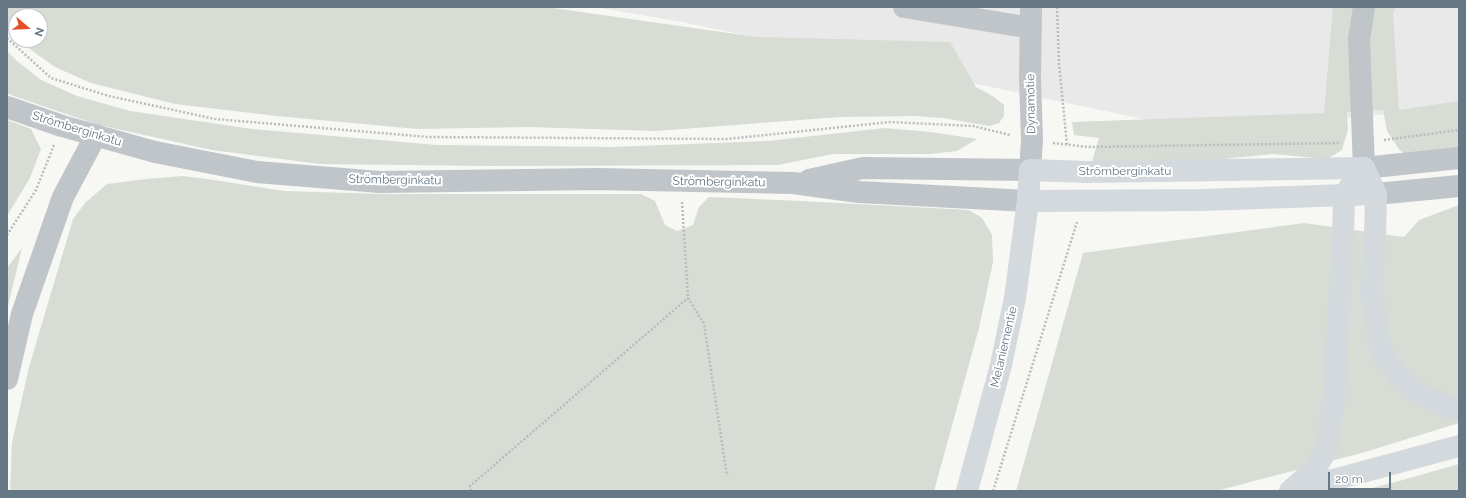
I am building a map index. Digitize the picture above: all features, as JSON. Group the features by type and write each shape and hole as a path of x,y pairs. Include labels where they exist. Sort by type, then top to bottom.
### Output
{"main road":[{"name":"Strömberginkatu","path":"1030,170 1086,172 1364,168"},
{"path":"1291,491 1315,469 1326,451 1334,398 1344,195 1364,168 1376,194 1371,293 1382,354 1397,374 1418,393 1446,406 1459,409"},
{"name":"Dynamotie","path":"1028,201 1030,170"},
{"name":"Strömberginkatu","path":"1028,201 1202,200 1376,194"},
{"name":"Melaniementie","path":"967,491 1003,357 1015,298 1028,201"},
{"path":"1291,491 1459,446"}],"street":[{"path":"904,7 1031,18"},
{"path":"1364,7 1359,39 1364,168"},
{"name":"Dynamotie","path":"1030,170 1032,140 1030,78 1031,18"},
{"name":"Strömberginkatu","path":"7,107 62,126 155,152 256,172 380,182 598,179 793,183 859,192 1028,201"},
{"path":"7,379 22,314 63,197 96,135"},
{"name":"Strömberginkatu","path":"1364,168 1459,158"},
{"name":"Strömberginkatu","path":"793,183 863,168 1030,170"},
{"name":"Strömberginkatu","path":"1376,194 1459,186"}],"path":[{"path":"1057,7 1059,64 1067,145"},
{"path":"7,38 51,78 109,96 215,119 428,137 727,139 890,122 973,126 1032,140 1088,147 1364,142 1459,130"},
{"path":"7,235 36,190 62,126"},
{"path":"1086,172 1088,147"},
{"path":"681,181 688,298 704,324 727,476"},
{"path":"992,491 1084,201"},
{"path":"471,491 470,486 688,298"}],"shaded area":[{"path":"7,7 546,7 757,37 950,42 976,87 994,97 1004,105 1004,116 999,123 989,126 943,118 914,116 839,117 656,131 528,127 417,129 277,116 175,104 91,83 55,67 28,48 48,48 48,8 8,8 8,27"},
{"path":"594,7 1459,7 1459,107 1205,132 682,22"},
{"path":"1333,7 1396,7 1393,13 1399,110 1459,101 1459,151 1407,157 1399,149 1387,131 1383,110 1347,112 1348,129 1342,150 1327,159 1272,154 1195,162 1091,165 1099,138 1074,135 1072,122 1324,113"},
{"path":"7,51 41,80 77,96 130,111 252,129 437,145 612,147 768,141 885,128 930,132 977,139 957,151 930,154 833,154 778,165 491,166 320,164 212,150 95,124 14,96 7,93"},
{"path":"7,120 31,129 41,149 30,178 7,216"},
{"path":"183,176 284,191 382,194 641,194 655,201 665,225 677,231 693,225 699,207 709,197 969,210 982,218 992,235 993,262 979,328 934,491 10,491 12,443 29,367 73,219 86,202 107,184"},
{"path":"1459,205 1459,423 1365,452 1216,491 1016,491 1083,253 1304,223 1404,237 1419,220"},
{"path":"22,248 7,310 7,268"},
{"path":"1459,464 1459,491 1360,491 1399,481"}]}
